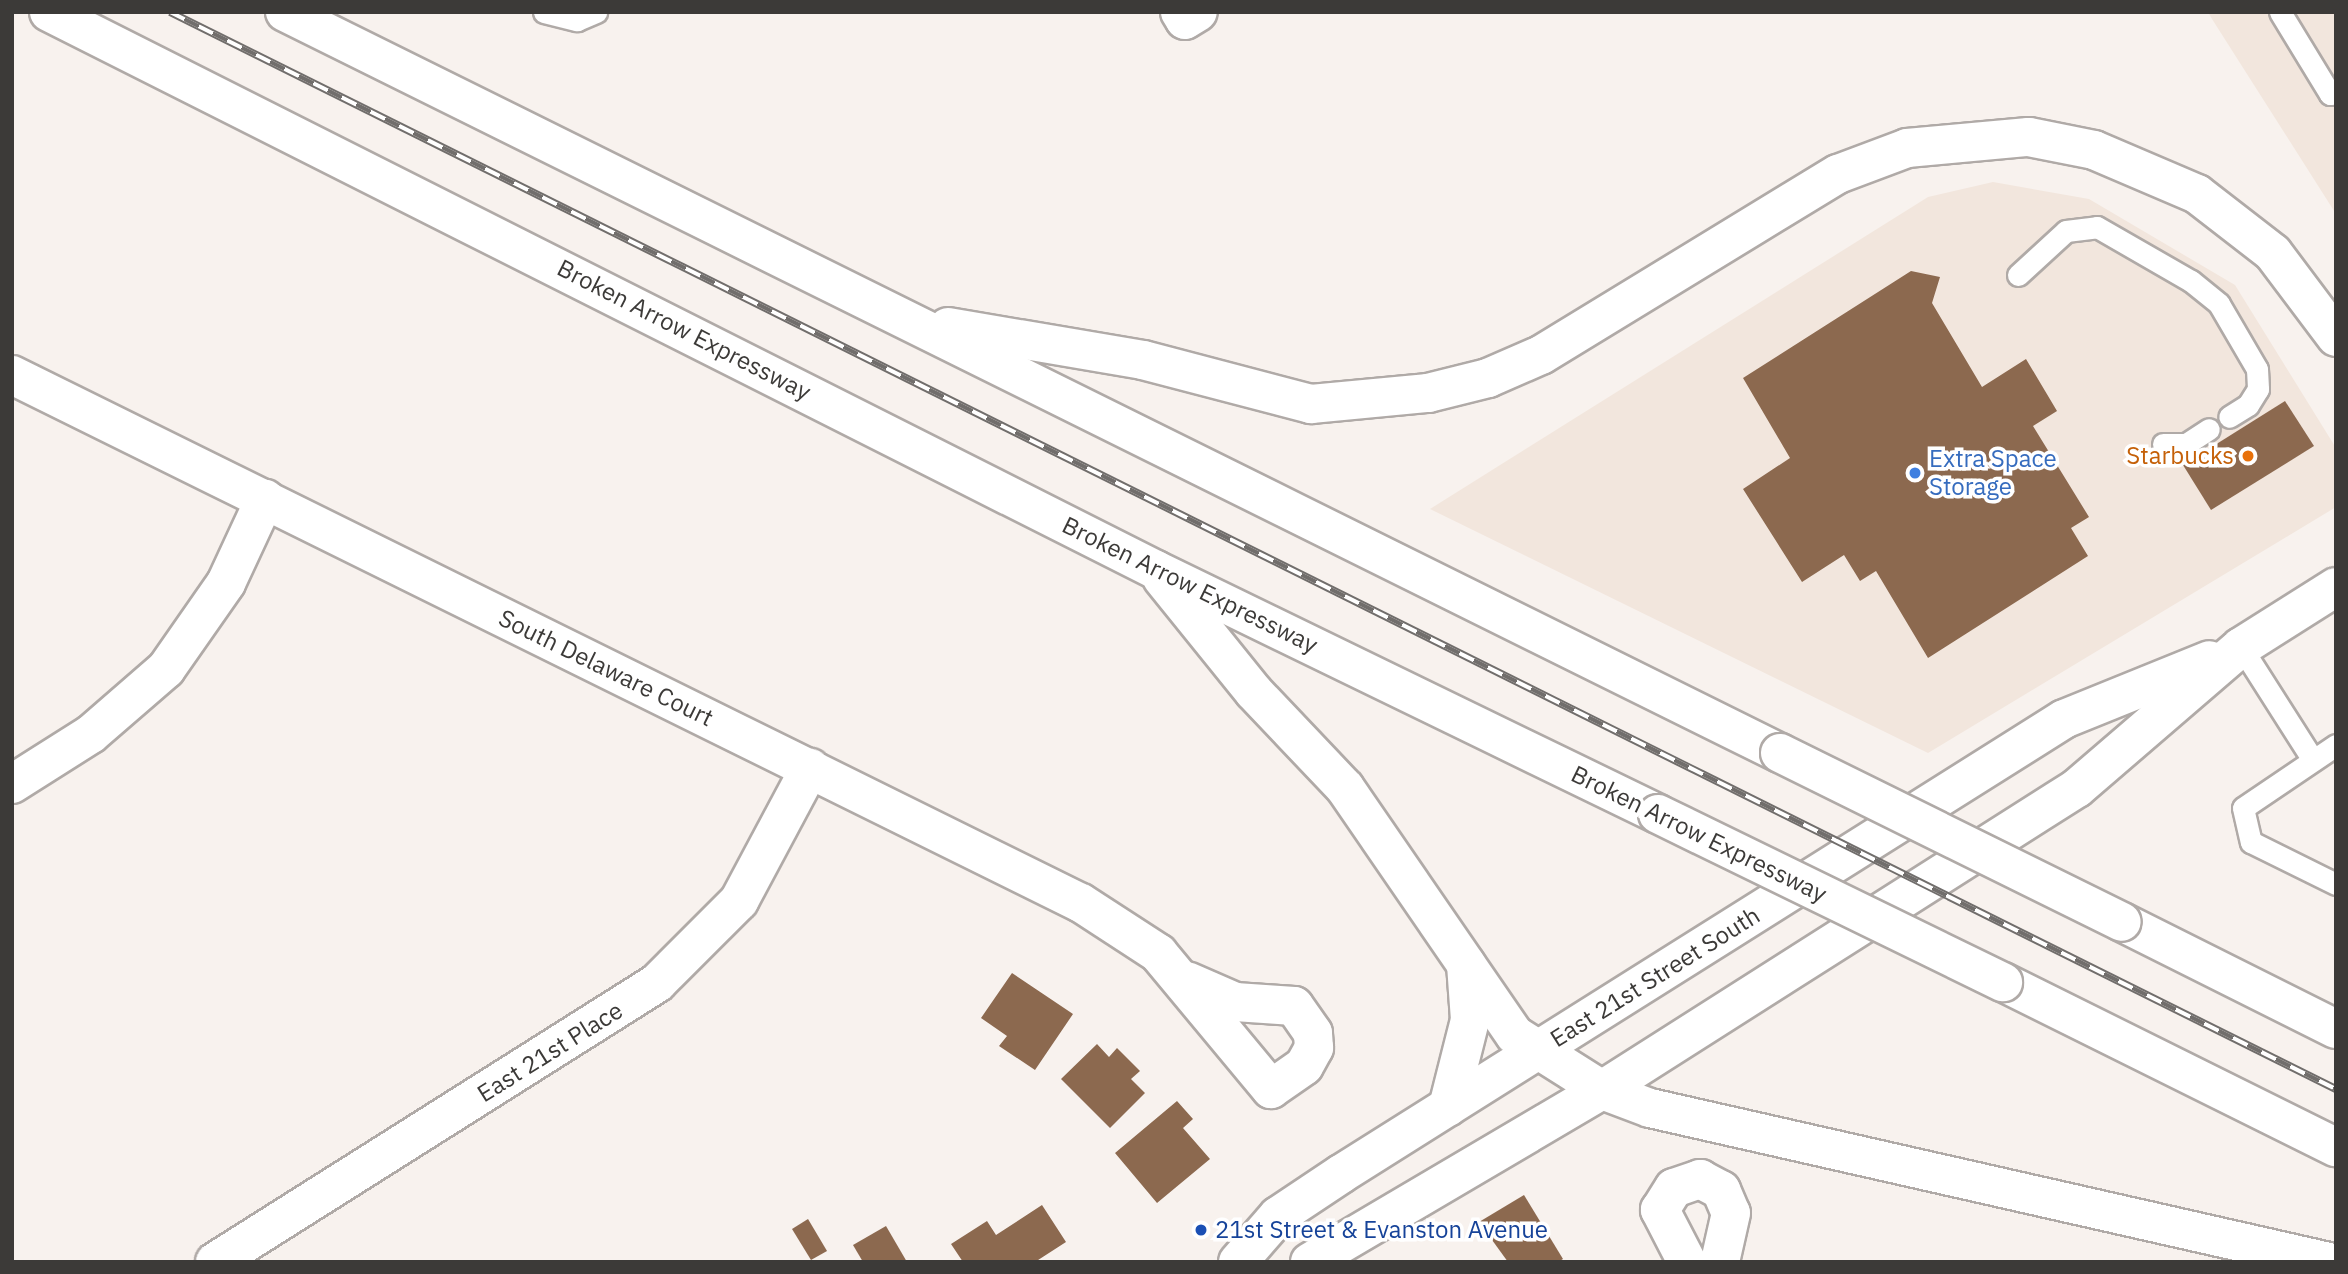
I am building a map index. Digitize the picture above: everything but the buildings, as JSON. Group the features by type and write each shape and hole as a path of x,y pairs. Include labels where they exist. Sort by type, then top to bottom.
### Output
{"main road":[{"name":"Broken Arrow Expressway","path":"50,12 1156,570 2336,1147"},
{"path":"285,12 2336,1029"},
{"path":"905,320 1143,360 1311,404 1374,402 1488,378 1541,355 1838,174 1907,148 2029,137 2094,150 2197,194 2273,253 2336,337"},
{"name":"South Delaware Court","path":"12,375 1081,903 1126,929 1187,981"},
{"path":"12,784 91,734 166,669 226,583 265,499"},
{"path":"1156,570 1254,692 1345,788 1515,1035 1537,1052 1602,1090 1650,1108 2329,1262"},
{"name":"East 21st Street South","path":"1310,1262 1602,1090 2077,788 2241,647 2336,587"},
{"name":"East 21st Street South","path":"1238,1262 1278,1216 2064,719 2241,647"},
{"name":"East 21st Place","path":"215,1262 657,984 739,901 810,768"},
{"path":"1448,1107 1470,1020 1466,962"},
{"path":"1687,1262 1660,1210 1674,1188 1700,1179 1721,1190 1731,1213 1720,1262"}],"lane":[{"path":"544,12 577,20 596,12"},
{"path":"2280,12 2330,94 2336,91"},
{"path":"2018,275 2066,231 2097,227 2191,281 2219,304 2258,369 2258,389 2248,405 2229,417"},
{"path":"2163,443 2186,444 2209,429"},
{"path":"2241,647 2313,760"},
{"path":"2336,745 2243,808 2251,842 2336,884"}],"shaded area":[{"path":"2208,12 2336,12 2336,214 2212,19"},
{"path":"1993,182 2089,199 2235,285 2336,448 2336,507 1928,753 1430,509 1928,197"}],"railway":[{"path":"170,12 2336,1089"}],"place":[{"name":"Starbucks","path":"2248,456"},
{"name":"Extra Space Storage","path":"1915,473"},
{"name":"21st Street & Evanston Avenue","path":"1201,1230"}]}
